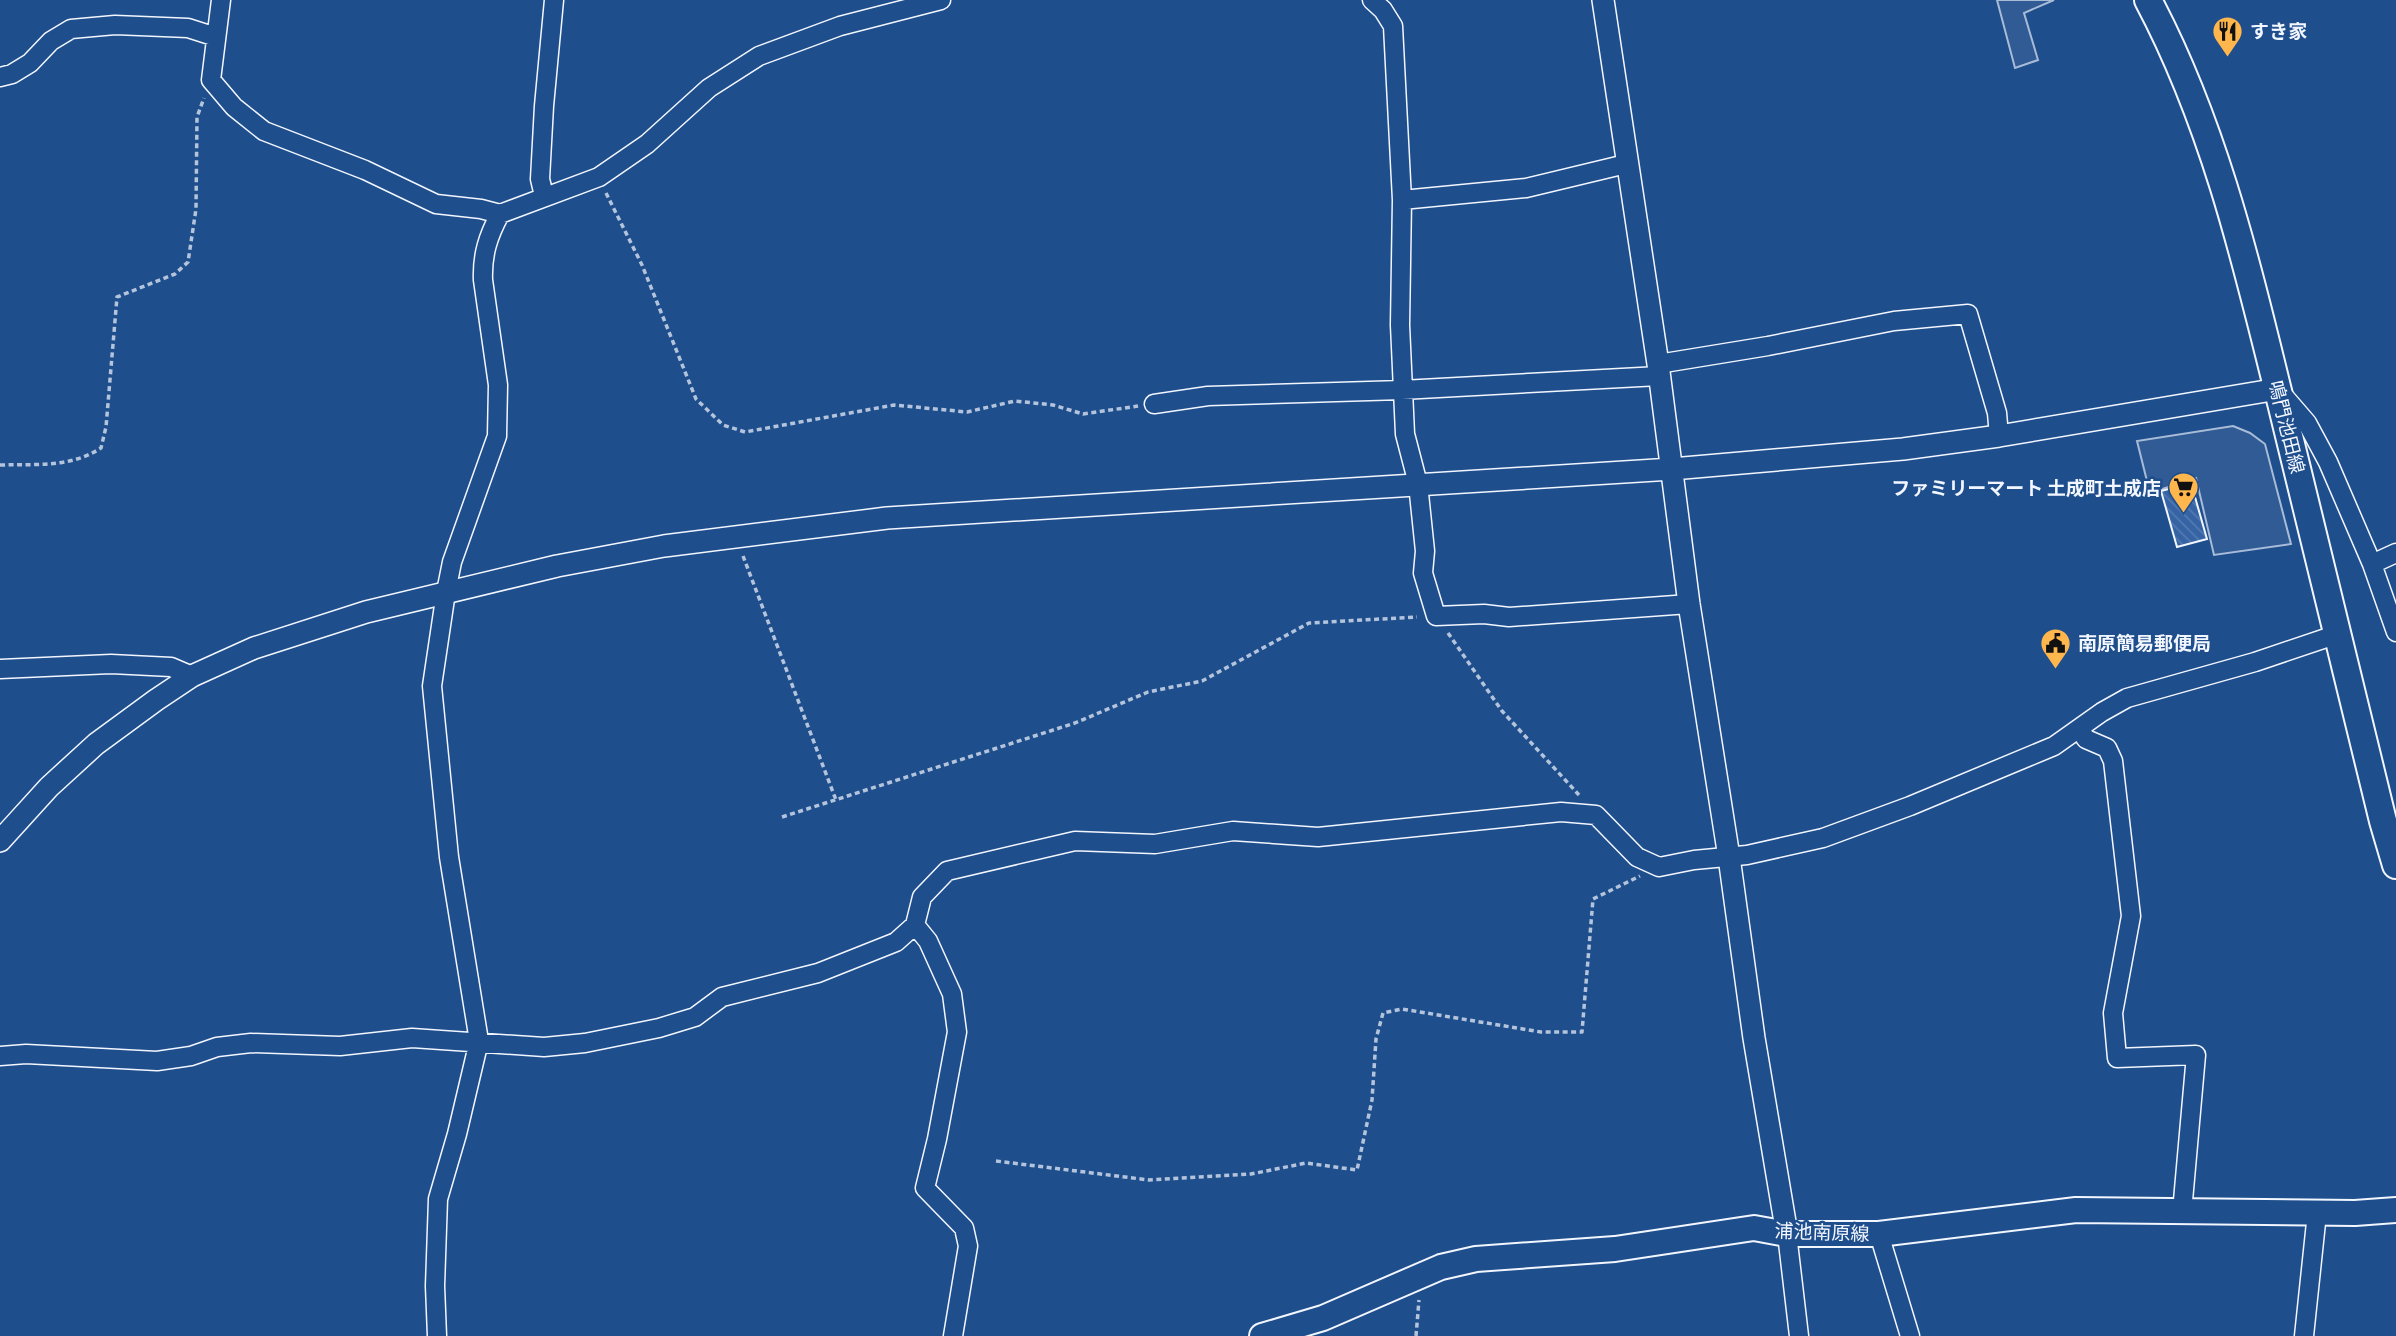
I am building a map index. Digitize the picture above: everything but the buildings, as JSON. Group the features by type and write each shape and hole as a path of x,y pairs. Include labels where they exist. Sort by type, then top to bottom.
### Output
{"main road":[{"name":"鳴門池田線","path":"2148,0 2200,114 2226,192 2278,389 2396,865"},
{"name":"浦池南原線","path":"1262,1336 1323,1318 1441,1267 1476,1259 1615,1249 1754,1228 1787,1234 1879,1234 2076,1210 2356,1213 2396,1210"}],"street":[{"path":"220,0 211,80 234,107 264,131 365,170 436,204 500,214 599,177 647,144 709,88 759,56 840,26 942,0"},
{"path":"544,196 540,179 542,130 554,0"},
{"path":"1372,0 1383,10 1393,26 1402,200 1399,325 1405,434 1418,484 1424,551 1423,573 1436,616 1483,614 1508,617 1689,604"},
{"path":"1603,0 1659,370 1689,604 1787,1234 1799,1336"},
{"path":"0,76 12,74 30,63 51,41 71,29 115,25 188,27 216,37"},
{"path":"1402,200 1527,188 1626,164"},
{"path":"438,1336 435,1286 438,1199 479,1041 449,857 432,686 452,562 497,436 498,384 482,262 489,237 500,214"},
{"path":"1154,404 1208,396 1402,390 1659,370 1894,321 1968,314 1997,413 1999,436"},
{"path":"0,841 49,787 96,744 192,676 254,648 366,612 557,566 664,546 887,518 1672,469 1903,449 1999,436 2278,389 2307,423 2323,452 2372,564 2396,632"},
{"path":"2372,564 2396,553"},
{"path":"0,1056 26,1054 157,1061 191,1056 217,1047 251,1043 340,1046 412,1038 544,1047 585,1043 659,1028 695,1017 722,997 818,973 896,942 915,925 922,897 947,871 1075,841 1155,844 1233,831 1318,837 1561,812 1597,815 1637,858 1659,867 1747,855 1823,838 1910,806 2042,751 2080,730 2102,712 2127,698 2255,662 2338,634"},
{"path":"0,669 111,664 171,667 192,676"},
{"path":"2080,730 2087,739 2107,748 2113,761 2131,916 2113,1013 2118,1058 2196,1055 2182,1212"},
{"path":"915,925 928,941 951,995 957,1032 925,1188 964,1228 968,1246 953,1336"},
{"path":"2304,1336 2317,1213"},
{"path":"1879,1234 1910,1336"}],"path":[{"path":"0,465 59,464 85,458 101,448 106,426 117,297 175,274 188,262 196,209 197,117 211,80"},
{"path":"599,177 642,265 696,398 723,425 745,432 894,405 967,412 1015,401 1053,405 1083,415 1154,404"},
{"path":"736,536 836,800"},
{"path":"782,817 1075,723 1148,692 1202,681 1309,623 1436,616 1502,711 1597,815"},
{"path":"996,1161 1149,1180 1251,1174 1306,1163 1357,1170 1372,1100 1376,1039 1383,1013 1402,1010 1541,1032 1581,1032 1592,899 1659,867"},
{"path":"1416,1336 1421,1276"}],"shaded area":[{"path":"1997,0 2054,0 2024,13 2038,60 2015,68"},
{"path":"2233,426 2250,433 2265,444 2291,544 2214,555 2196,478 2150,493 2137,441"}],"place":[{"name":"すき家","path":"2227,58"},
{"name":"ファミリーマート 土成町土成店","path":"2184,515"},
{"name":"南原簡易郵便局","path":"2055,670"}]}
